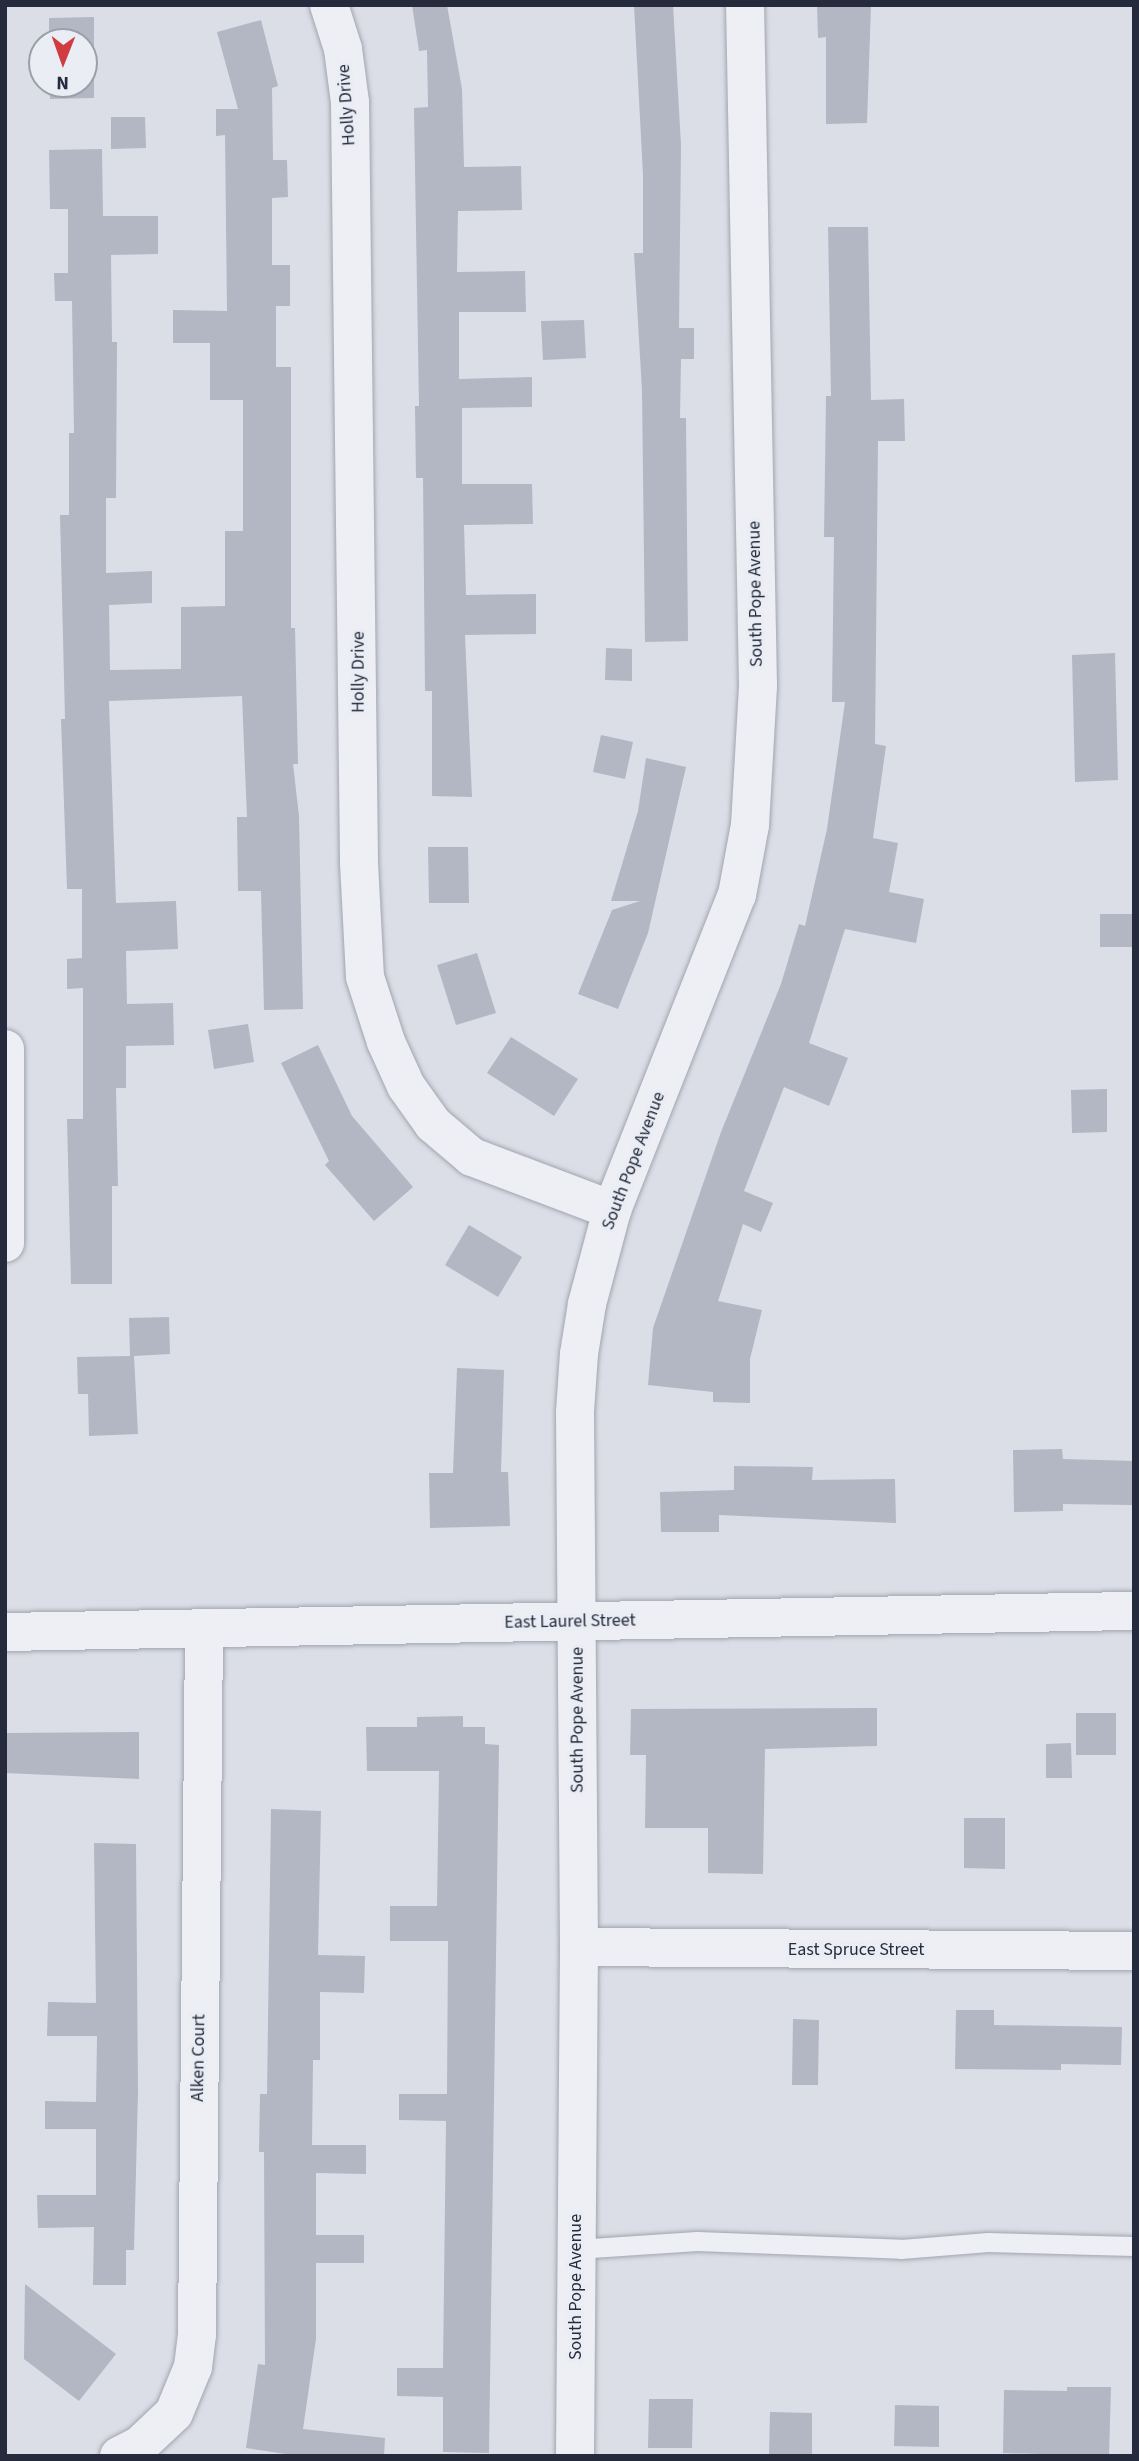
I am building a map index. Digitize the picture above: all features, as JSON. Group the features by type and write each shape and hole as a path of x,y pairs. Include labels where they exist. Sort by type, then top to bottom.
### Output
{"street":[{"name":"Holly Drive","path":"329,5 343,49 350,102 359,863 365,977 391,1053 406,1086 433,1124 472,1157 612,1210"},
{"name":"South Pope Avenue","path":"575,2456 579,1947 575,1412 579,1354 587,1304 612,1210 737,895 750,825 758,686 745,5"},
{"path":"5,1049 5,1243"},
{"name":"East Laurel Street","path":"5,1632 1134,1611"},
{"name":"Alken Court","path":"119,2456 139,2446 174,2413 193,2367 197,2336 204,1629"},
{"name":"East Spruce Street","path":"579,1947 1134,1951"}],"lane":[{"path":"576,2249 698,2241 901,2249 988,2242 1134,2246"}],"building":[{"path":"412,5 447,5 462,89 464,167 521,166 522,210 458,211 457,272 525,271 526,312 459,312 459,379 532,377 532,407 462,408 462,484 532,484 533,524 464,525 466,595 536,594 536,634 465,635 472,797 432,796 432,691 425,691 423,478 416,478 415,406 419,406 414,108 428,107 427,50 419,51"},
{"path":"634,5 673,5 681,145 679,328 694,328 694,359 681,359 680,418 686,418 688,641 645,642 642,391 634,253 643,253 643,175"},
{"path":"817,5 871,5 867,123 826,124 826,37 818,38"},
{"path":"94,17 94,28 49,28 49,18"},
{"path":"261,20 278,86 272,88 273,160 287,160 288,197 272,198 272,265 290,265 290,306 276,306 276,367 291,367 291,628 295,628 298,764 293,764 299,816 303,1009 264,1010 261,891 238,891 237,817 247,817 242,696 109,701 116,903 176,901 178,949 126,951 127,1004 173,1003 174,1045 126,1046 126,1088 116,1088 118,1186 112,1186 112,1284 71,1284 67,1119 83,1119 83,988 67,989 67,959 82,958 82,889 67,889 61,719 65,719 60,515 69,515 69,433 74,433 72,301 55,301 54,273 68,273 68,209 50,209 49,150 102,149 103,216 158,216 158,254 111,255 112,342 117,342 116,498 106,498 106,573 152,571 152,603 109,605 110,670 181,669 181,607 225,606 225,531 243,531 243,400 210,400 210,343 173,343 173,310 227,311 225,135 216,136 216,109 238,109 217,32"},
{"path":"111,117 145,117 146,148 111,149"},
{"path":"828,227 868,227 871,400 904,399 905,441 878,441 875,744 886,746 873,838 898,843 889,892 924,899 916,943 845,929 809,1043 848,1058 829,1106 784,1087 744,1191 773,1203 761,1232 743,1224 718,1301 762,1310 750,1359 750,1403 713,1402 713,1392 648,1385 653,1328 721,1132 781,984 799,924 805,926 827,829 845,702 832,702 834,537 824,537 826,396 831,396"},
{"path":"584,320 586,358 543,360 541,321"},
{"path":"606,648 632,649 632,681 605,680"},
{"path":"1115,653 1118,780 1075,782 1072,655"},
{"path":"601,735 633,742 625,779 593,772"},
{"path":"646,758 686,767 648,933 618,1009 578,994 612,910 640,901 611,901 638,811"},
{"path":"428,847 468,847 469,903 429,903"},
{"path":"1100,914 1134,914 1134,947 1100,947"},
{"path":"477,953 496,1013 456,1025 437,965"},
{"path":"248,1024 254,1062 214,1069 208,1030"},
{"path":"511,1037 578,1079 554,1116 487,1073"},
{"path":"318,1045 352,1116 413,1187 374,1221 325,1165 329,1161 281,1063"},
{"path":"1107,1089 1107,1132 1072,1133 1071,1090"},
{"path":"469,1225 522,1257 498,1297 445,1265"},
{"path":"169,1317 170,1354 134,1356 138,1434 89,1436 88,1394 78,1394 77,1357 130,1356 129,1318"},
{"path":"457,1368 504,1370 501,1472 508,1472 510,1526 430,1528 429,1473 453,1473"},
{"path":"1062,1449 1063,1459 1134,1461 1133,1505 1063,1504 1063,1511 1014,1512 1013,1450"},
{"path":"734,1466 813,1467 812,1480 895,1479 896,1523 719,1515 719,1532 661,1532 660,1492 734,1490"},
{"path":"877,1708 877,1746 765,1749 763,1874 708,1873 708,1828 645,1828 646,1755 630,1755 631,1709"},
{"path":"1076,1713 1116,1713 1116,1755 1076,1755"},
{"path":"463,1716 463,1727 485,1727 485,1744 499,1745 489,2453 443,2452 443,2397 397,2396 397,2368 443,2368 446,2121 399,2120 399,2094 447,2094 448,1941 390,1941 390,1906 437,1906 439,1771 367,1771 366,1727 417,1727 417,1717"},
{"path":"139,1732 139,1779 5,1773 5,1733"},
{"path":"1071,1743 1072,1778 1046,1778 1046,1744"},
{"path":"271,1809 321,1811 318,1955 365,1956 364,1993 320,1992 320,2060 313,2060 312,2145 366,2145 366,2174 316,2173 316,2235 364,2235 364,2263 316,2263 316,2339 303,2429 385,2438 384,2456 299,2456 246,2448 258,2364 265,2365 264,2152 259,2152 260,2094 267,2094"},
{"path":"964,1818 1005,1818 1005,1869 964,1868"},
{"path":"94,1843 136,1844 138,2092 134,2250 126,2250 126,2285 93,2285 94,2227 38,2228 37,2195 96,2195 96,2129 45,2129 45,2101 96,2102 97,2036 47,2036 48,2002 96,2003"},
{"path":"956,2010 994,2010 994,2025 1122,2027 1121,2065 1061,2064 1061,2070 955,2069"},
{"path":"793,2019 819,2020 818,2085 792,2085"},
{"path":"25,2284 116,2354 79,2401 24,2359"},
{"path":"1067,2387 1111,2387 1109,2456 1003,2453 1004,2390 1067,2391"},
{"path":"649,2399 693,2399 692,2448 648,2448"},
{"path":"895,2405 939,2406 939,2447 894,2446"},
{"path":"770,2412 812,2413 812,2456 769,2455"}]}
